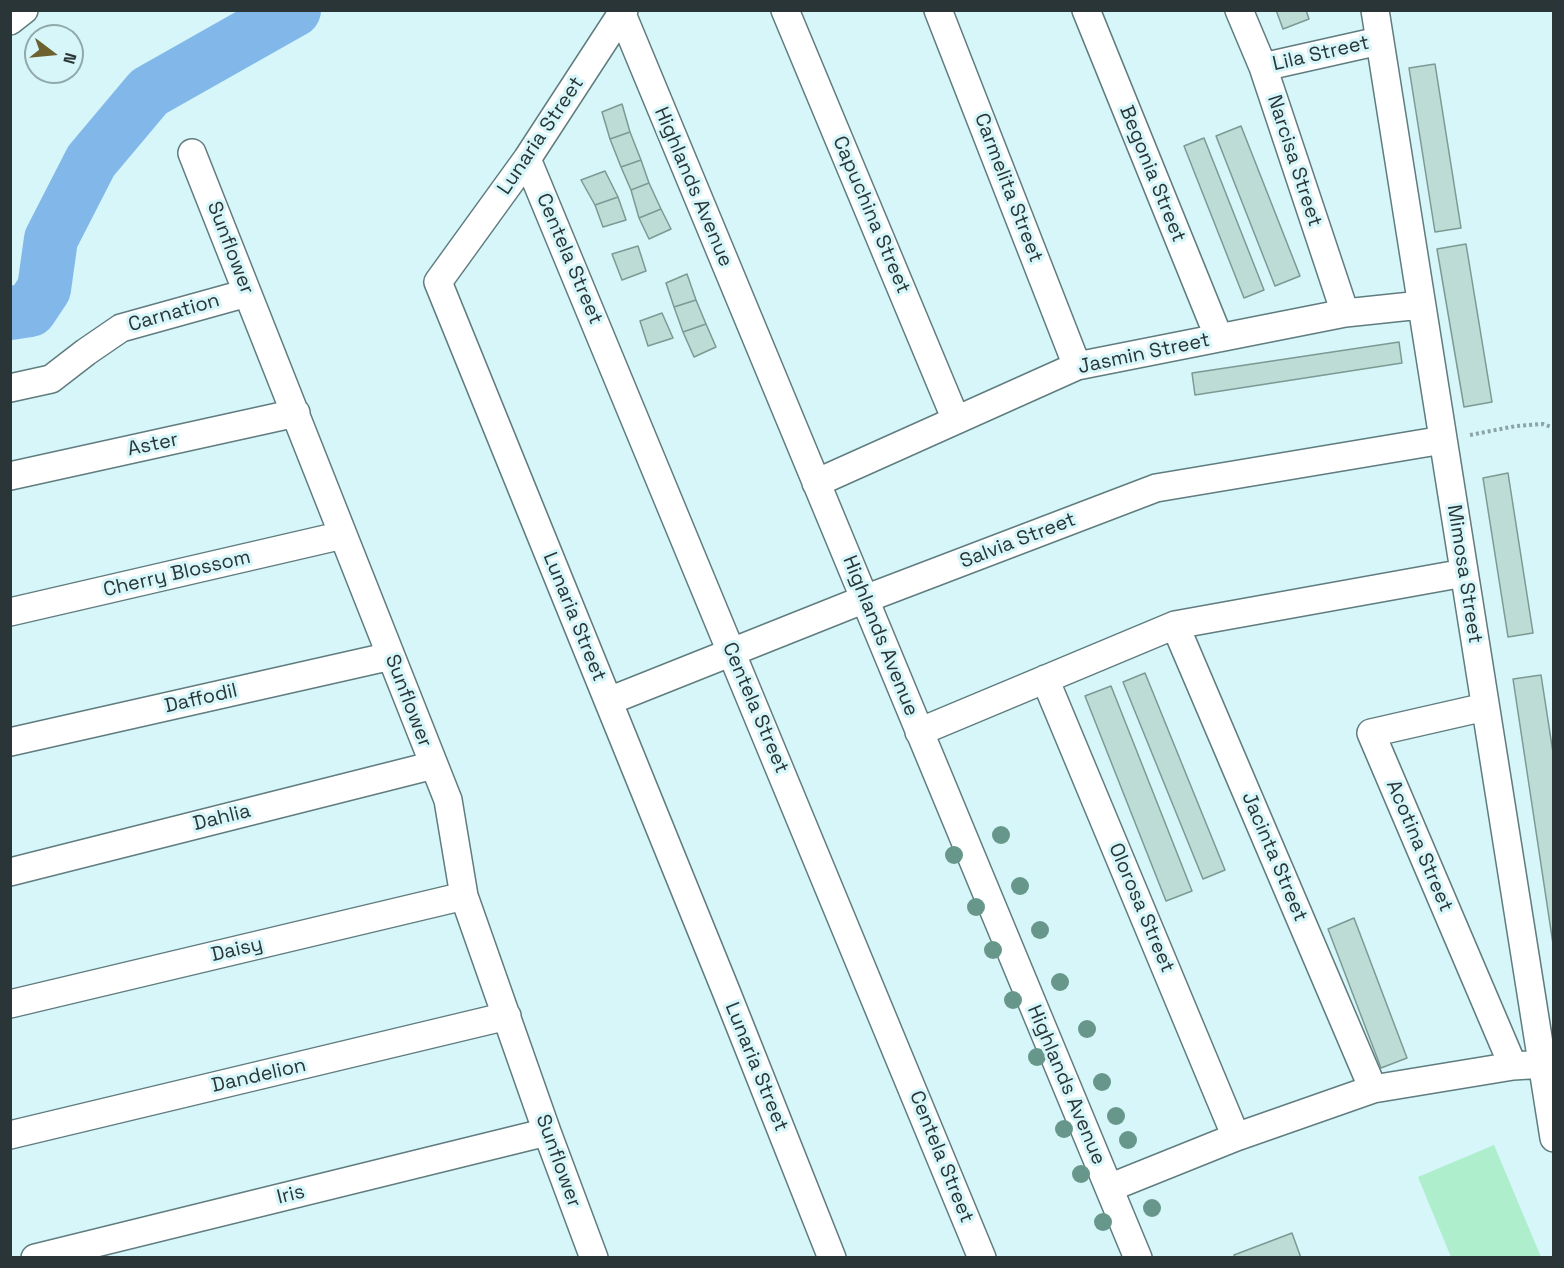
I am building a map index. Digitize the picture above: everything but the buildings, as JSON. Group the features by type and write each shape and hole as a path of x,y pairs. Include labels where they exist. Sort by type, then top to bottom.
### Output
{"street":[{"path":"10,21 24,10"},
{"name":"Capuchina Street","path":"785,10 957,420"},
{"name":"Carmelita Street","path":"938,10 1077,366"},
{"name":"Begonia Street","path":"1086,10 1219,338"},
{"name":"Narcisa Street","path":"1239,10 1263,67 1345,314"},
{"name":"Mimosa Street","path":"1375,10 1554,1138"},
{"name":"Lunaria Street","path":"623,13 527,159 438,282 832,1257"},
{"name":"Highlands Avenue","path":"623,13 1138,1257"},
{"name":"Lila Street","path":"1263,67 1379,40"},
{"name":"Sunflower","path":"192,153 448,801 464,896 588,1256"},
{"name":"Centela Street","path":"527,159 982,1257"},
{"name":"Carnation","path":"10,388 51,378 121,328 247,293"},
{"name":"Jasmin Street","path":"816,483 1077,366 1345,314 1421,305"},
{"name":"Aster","path":"10,476 296,413"},
{"name":"Salvia Street","path":"609,701 731,651 1156,488 1443,440"},
{"name":"Cherry Blossom","path":"10,612 343,535"},
{"path":"919,732 1175,626 1464,573"},
{"name":"Jacinta Street","path":"1175,626 1373,1089"},
{"name":"Daffodil","path":"10,742 391,656"},
{"name":"Olorosa Street","path":"1045,679 1236,1137"},
{"name":"Acotina Street","path":"1485,707 1371,733 1513,1066"},
{"name":"Dahlia","path":"10,872 434,765"},
{"name":"Daisy","path":"10,1004 464,896"},
{"name":"Dandelion","path":"10,1135 507,1016"},
{"path":"1109,1188 1236,1137 1373,1089 1513,1066 1542,1065"},
{"name":"Iris","path":"35,1257 547,1132"}],"path":[{"path":"1443,440 1516,426 1543,424 1554,428"}],"green space":[{"path":"1494,1145 1541,1257 1451,1257 1418,1177"}],"waterway":[{"path":"10,313 30,310 44,289 51,239 91,161 149,92 294,10"}]}
